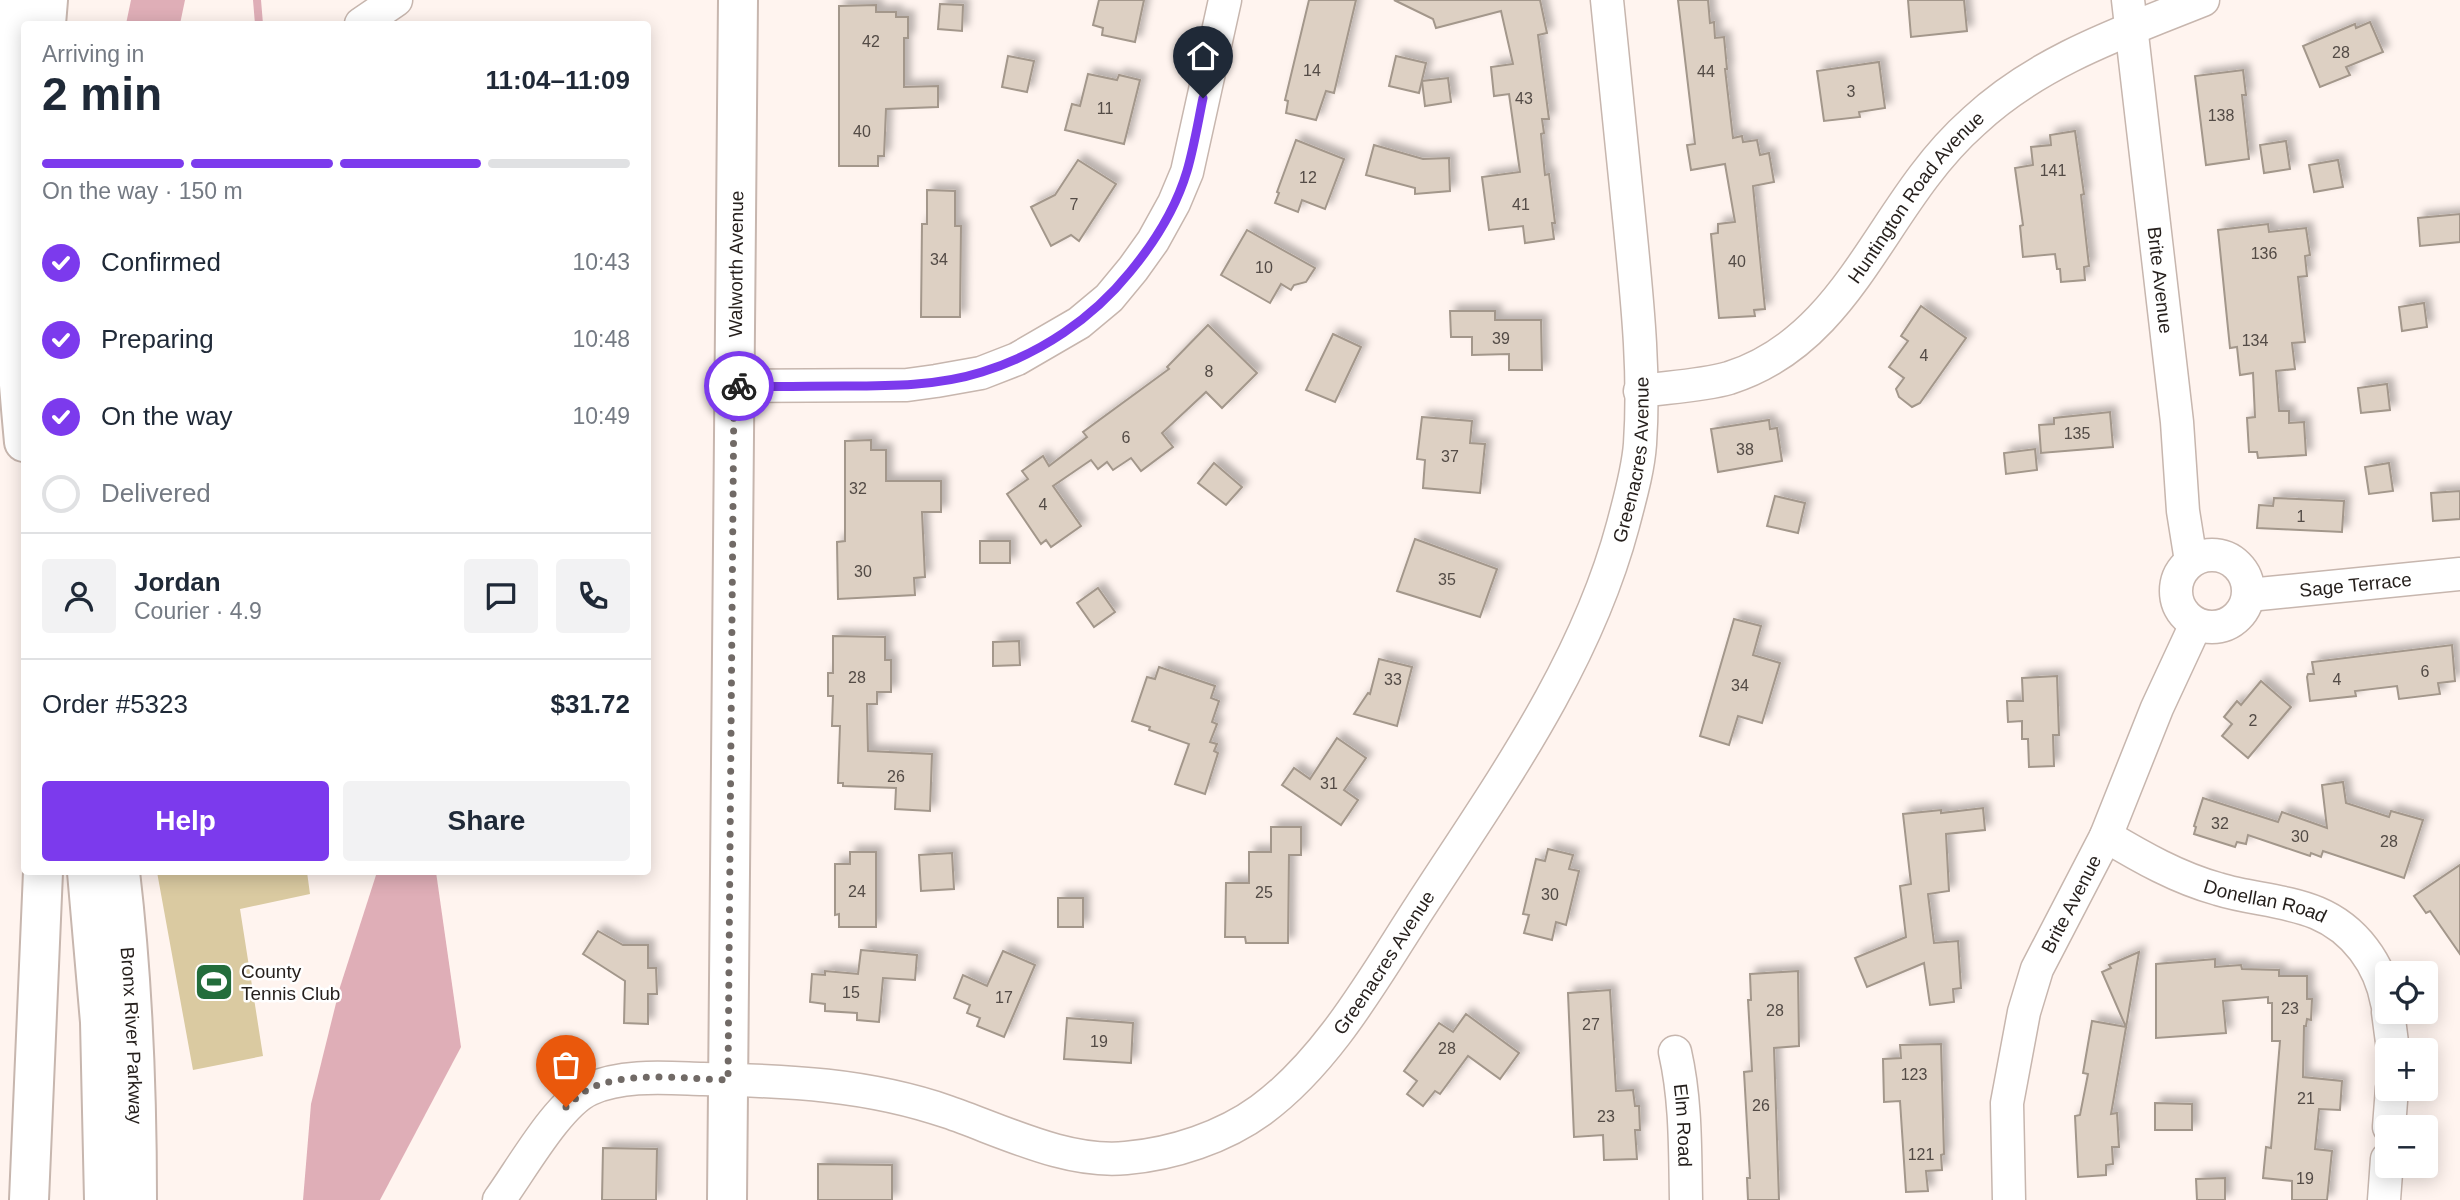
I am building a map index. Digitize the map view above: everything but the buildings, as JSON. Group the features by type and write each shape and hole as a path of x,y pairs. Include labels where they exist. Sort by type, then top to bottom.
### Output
{"main road":[{"path":"14,0 8,196 21,410"},
{"path":"46,21 48,0"},
{"name":"Walworth Avenue","path":"727,1200 738,0"},
{"path":"29,1200 43,875"},
{"name":"Bronx River Parkway","path":"87,875 100,1022 104,1200"},
{"name":"Bronx River Parkway","path":"120,875 134,1027 137,1200"}],"street":[{"path":"365,21 396,0"},
{"path":"734,386 907,385 981,373 1017,359 1079,323 1109,298 1133,269 1153,241 1174,203 1186,172 1225,0"},
{"name":"Greenacres Avenue","path":"499,1200 566,1107 589,1089 633,1079 801,1081 900,1097 1032,1142 1092,1159 1122,1159 1185,1146 1226,1130 1261,1110 1323,1049 1368,987 1493,795 1562,681 1599,599 1618,544 1640,447 1640,333 1607,0"},
{"name":"Huntington Road Avenue","path":"1640,391 1727,379 1790,347 1808,333 1832,307 1860,272 1924,176 1974,120 2005,94 2129,15 2203,0"},
{"name":"Brite Avenue","path":"2129,15 2177,422 2183,511 2191,561"},
{"path":"2204,555 2222,555 2237,563 2245,573 2249,595 2240,615 2228,624 2208,627 2196,624 2183,614 2177,601 2178,577 2191,561 2204,555"},
{"name":"Sage Terrace","path":"2249,595 2460,574"},
{"name":"Brite Avenue","path":"2009,1200 2007,1103 2024,1012 2038,969 2106,836 2157,708 2196,624"},
{"name":"Donellan Road","path":"2106,836 2170,871 2217,889 2317,914 2355,938 2375,967"},
{"name":"Elm Road","path":"1675,1052 1681,1075 1686,1200"},
{"path":"2384,1200 2386,1178"}],"shaded area":[{"path":"131,0 185,0 181,21 127,21"},
{"name":"County Tennis Club","path":"158,875 307,875 310,894 240,909 263,1056 193,1070"},
{"path":"376,875 436,875 461,1047 380,1200 303,1200 311,1104 340,987"}],"waterway":[{"path":"257,0 259,21"}],"way so far":[{"path":"566,1107 589,1089 614,1082 656,1078 728,1080 734,386 739,386"}],"place":[{"name":"County Tennis Club","path":"214,982"}],"route":[{"path":"739,386 907,385 981,373 1017,359 1079,323 1109,298 1133,269 1153,241 1174,203 1186,172 1203,98"}]}
